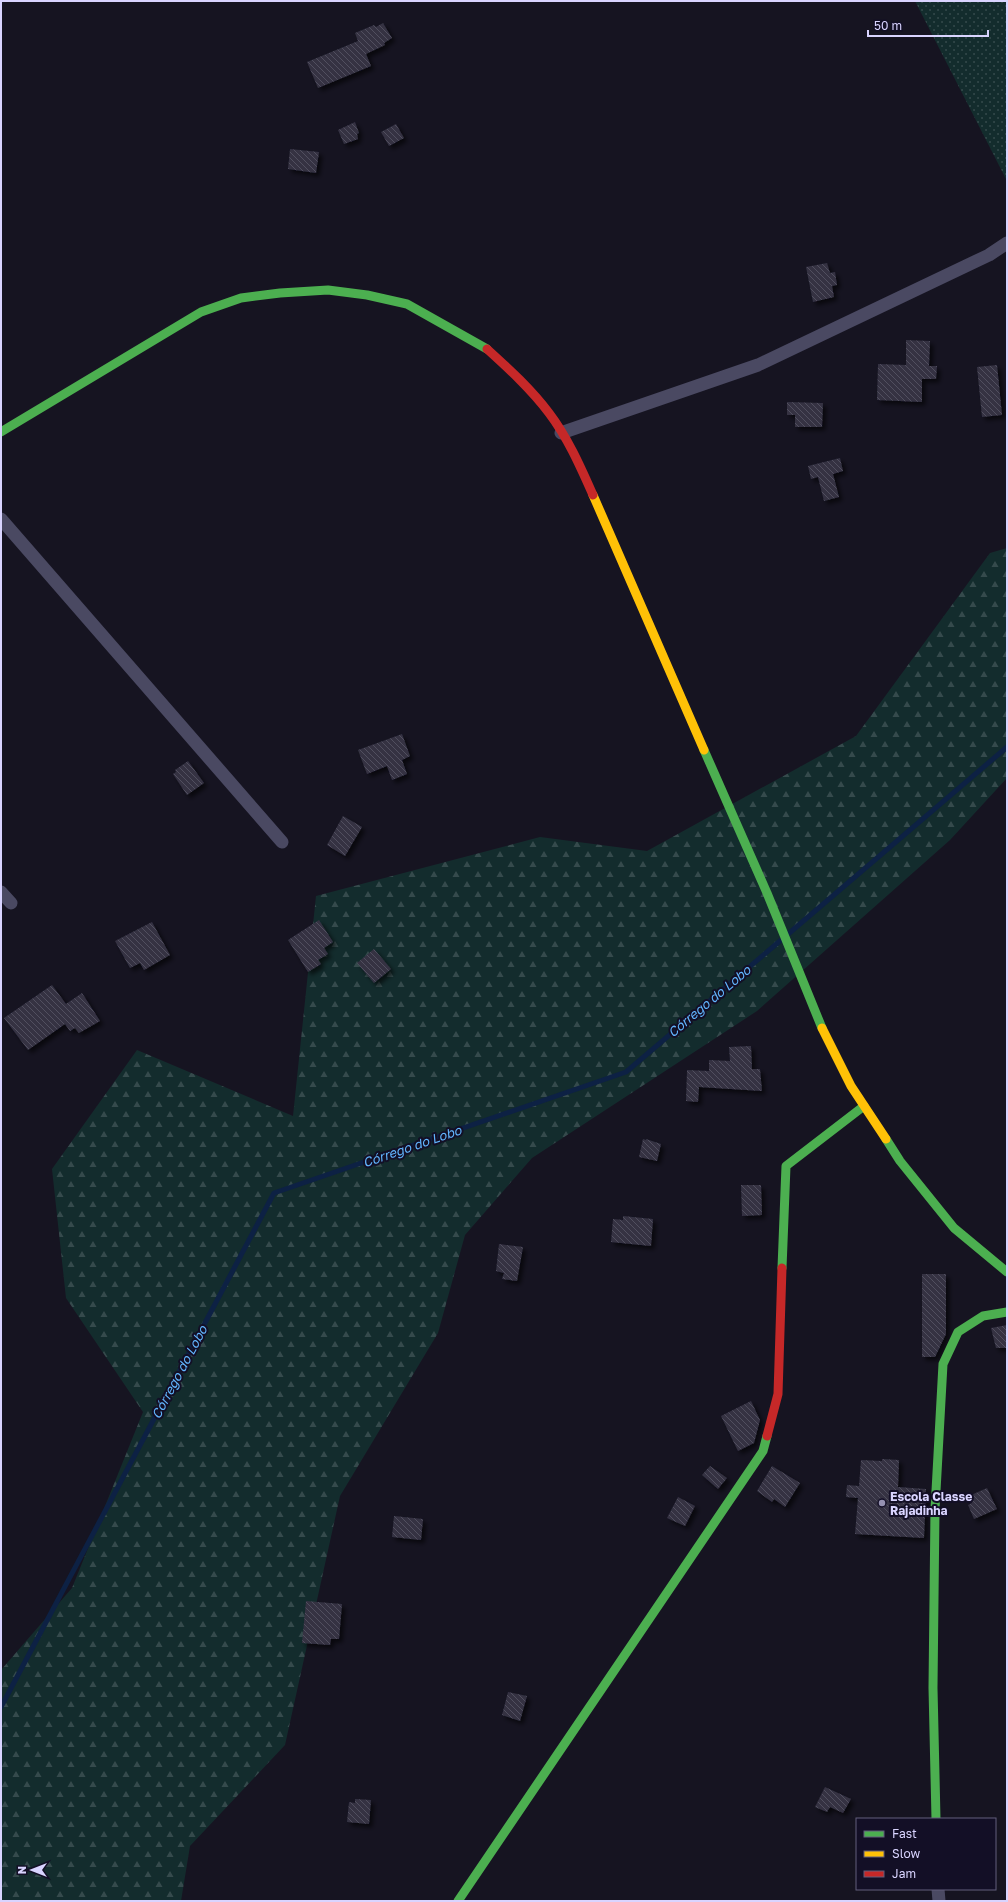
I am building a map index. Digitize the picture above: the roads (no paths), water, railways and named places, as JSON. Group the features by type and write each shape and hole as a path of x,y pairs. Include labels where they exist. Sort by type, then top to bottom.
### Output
{"street":[{"path":"561,434 758,365 989,255 1007,243"},
{"path":"1,432 201,312 240,298 280,292 328,290 367,295 407,304 483,346 516,375 550,414 579,464 767,893 816,1017 851,1086 900,1161 954,1228 1007,1272"},
{"path":"1,519 282,842"},
{"path":"1,892 10,903"},
{"path":"458,1901 763,1451 778,1394 786,1166 864,1106"},
{"path":"936,1818 933,1688 935,1509 943,1364 958,1332 983,1316 1007,1312"},
{"path":"938,1890 939,1901"}],"waterway":[{"name":"Córrego do Lobo","path":"787,935 1007,747"},
{"name":"Córrego do Lobo","path":"1,1707 274,1193 626,1072 781,940"}],"place":[{"name":"Escola Classe Rajadinha","path":"882,1503"}]}
